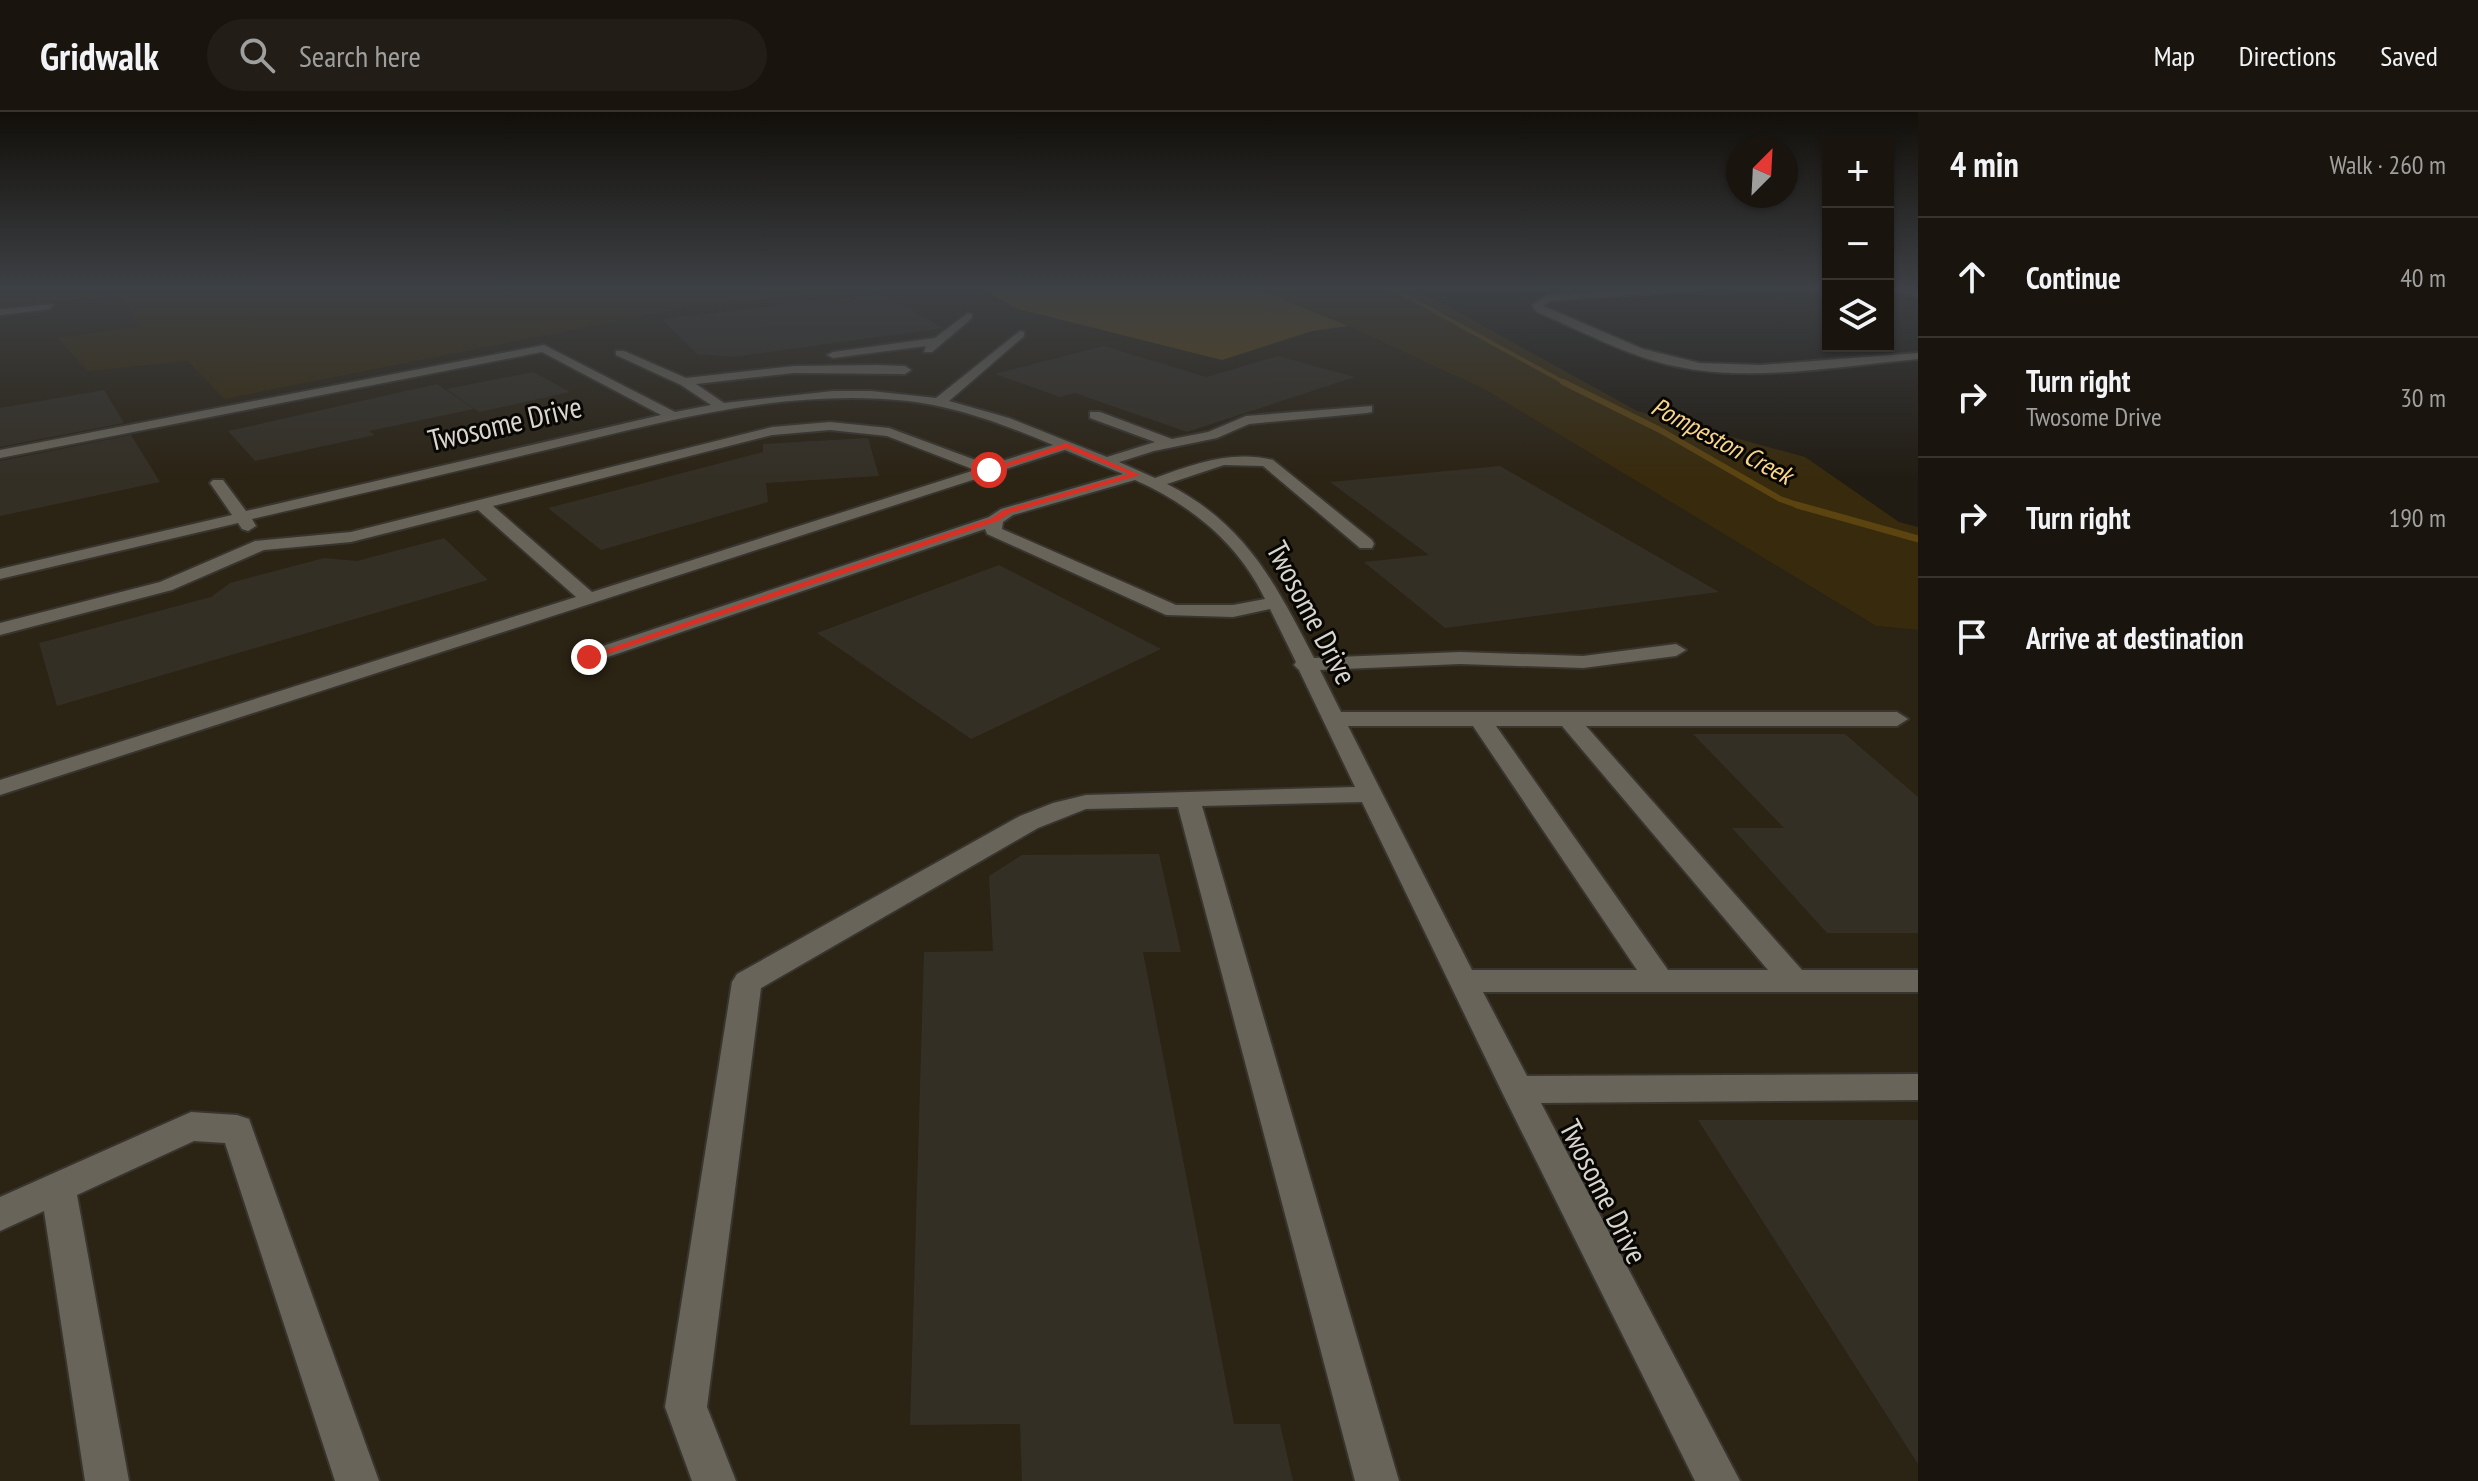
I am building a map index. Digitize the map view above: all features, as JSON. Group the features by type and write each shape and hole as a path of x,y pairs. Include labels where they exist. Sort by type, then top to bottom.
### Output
{"street":[{"path":"0,454 529,351"},
{"path":"549,351 673,416"},
{"path":"758,372 754,365 862,351"},
{"path":"875,396 927,351"},
{"path":"938,403 1000,351"},
{"path":"1641,351 1694,366 1740,368 1918,356"},
{"path":"620,353 685,382 721,406"},
{"path":"685,382 758,372 851,367 905,370"},
{"name":"Twosome Drive","path":"0,574 673,416 721,406 813,396 875,396 938,403 999,419 1106,462 1194,503 1237,540 1275,602 1304,665 1373,794 1517,1090 1718,1481"},
{"path":"1106,462 1130,453 1212,435 1246,420 1367,409"},
{"path":"1095,415 1173,444"},
{"path":"0,629 140,594 261,545 351,537 772,431 830,426 889,432 989,470"},
{"path":"579,438 630,467"},
{"path":"0,788 1066,445"},
{"path":"589,657 995,520 1007,512 1228,459 1254,459 1268,463 1366,544"},
{"path":"218,483 261,545"},
{"path":"481,504 589,599"},
{"path":"995,520 993,531 1173,611 1233,611 1275,602"},
{"path":"1304,665 1460,658 1583,662 1676,650"},
{"path":"1333,719 1897,719"},
{"path":"1480,719 1660,981"},
{"path":"1568,719 1794,981"},
{"path":"714,1481 686,1407 747,982 1029,822 1062,808 1086,802 1373,794"},
{"path":"1188,799 1377,1481"},
{"path":"1463,981 1918,981"},
{"path":"1517,1090 1918,1087"},
{"path":"0,1214 191,1126 237,1129 357,1481"},
{"path":"58,1188 107,1481"}],"shaded area":[{"path":"0,351 1402,351 1484,389 1876,626 1918,630 1918,1481 0,1481"},
{"path":"69,351 466,351 224,399 188,361 88,371"},
{"path":"1186,351 1250,351 1222,360"},
{"path":"1402,351 1528,351 1637,411 1805,457 1899,522 1918,527 1918,630 1876,626 1484,389"}],"building":[{"path":"694,351 778,351 734,357 697,354"},
{"path":"1085,351 1120,351 1206,377 1278,356 1355,377 1187,432 1075,393 1060,397 995,374"},
{"path":"533,372 570,392 479,412 446,389"},
{"path":"437,384 474,409 369,431 375,435 255,461 228,431"},
{"path":"104,390 124,423 0,447 0,408"},
{"path":"131,435 160,482 0,516 0,461"},
{"path":"868,438 879,476 766,483 768,502 601,550 548,508 763,452 763,444"},
{"path":"1500,466 1719,592 1445,628 1364,562 1429,555 1330,482"},
{"path":"444,538 488,580 57,706 39,643 211,597 230,583 324,558 357,561"},
{"path":"999,565 1161,649 971,739 817,633"},
{"path":"1693,734 1845,734 1918,797 1918,933 1827,933 1732,828 1784,828"},
{"path":"1159,854 1181,952 1143,952 1234,1424 1280,1424 1293,1481 1022,1481 1020,1424 910,1425 924,952 993,951 989,876 1022,855"},
{"path":"1698,1120 1918,1120 1918,1464"}],"waterway":[{"name":"Pompeston Creek","path":"1507,351 1567,384"},
{"name":"Pompeston Creek","path":"1563,382 1567,384"},
{"name":"Pompeston Creek","path":"1567,384 1660,430 1780,499 1798,505"},
{"name":"Pompeston Creek","path":"1798,505 1918,539"},
{"name":"Pompeston Creek","path":"1798,505 1803,507"}],"route":[{"path":"589,657 995,520 1007,512 1136,475 1066,445 989,470"}]}
